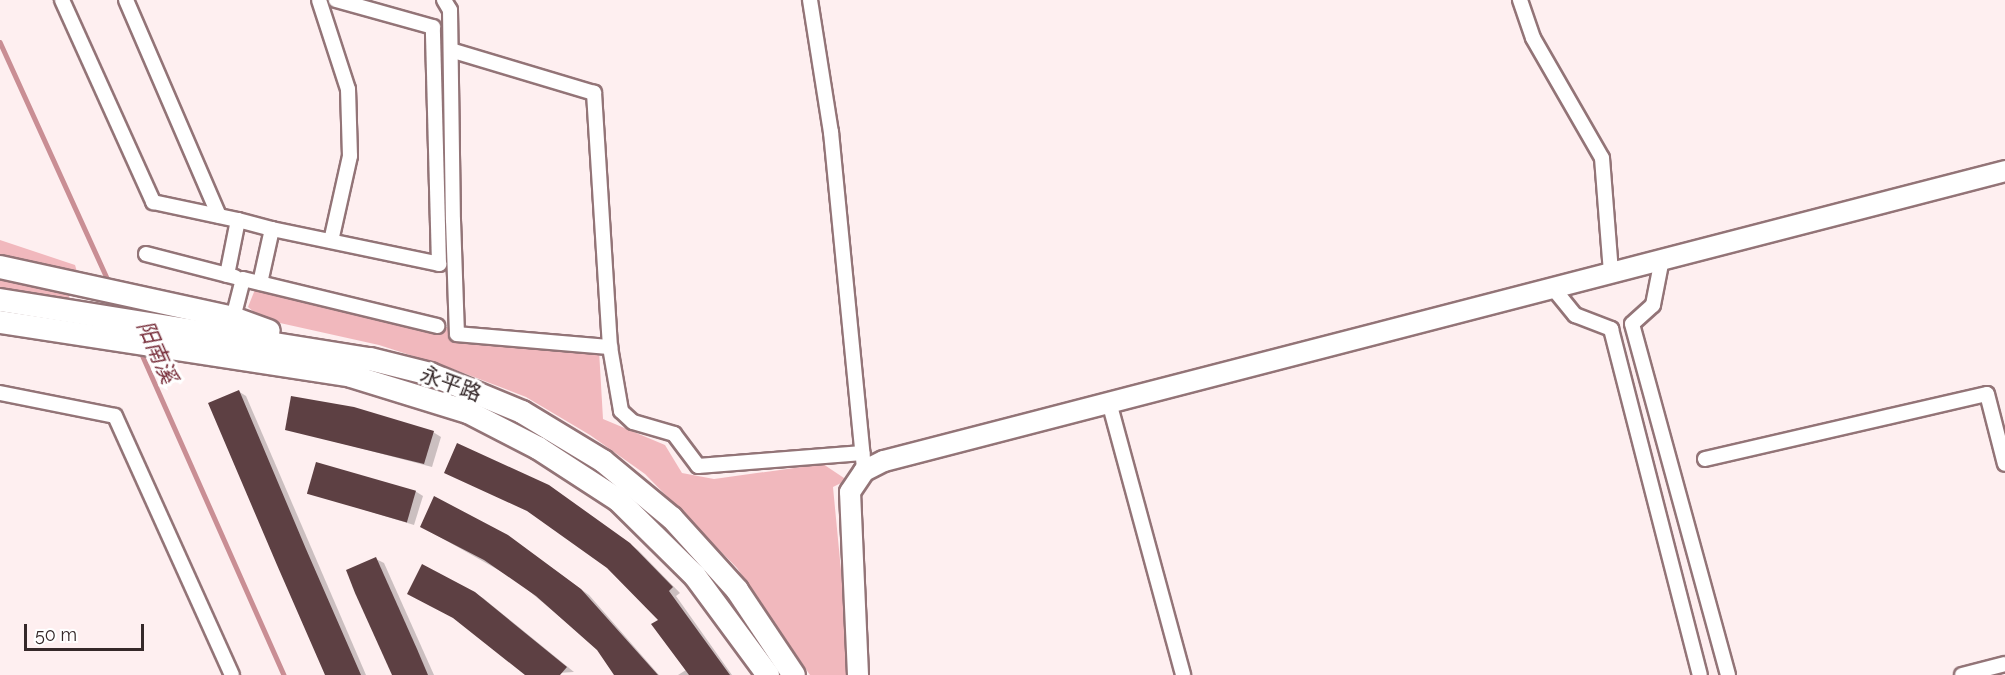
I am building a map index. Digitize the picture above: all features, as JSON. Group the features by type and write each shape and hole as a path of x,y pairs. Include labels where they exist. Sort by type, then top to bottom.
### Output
{"main road":[{"path":"0,267 233,318 300,345"},
{"name":"永平路","path":"0,300 300,345 430,374 566,436 672,518 737,590 794,675"},
{"name":"永平路","path":"0,322 164,347 395,387 468,412 538,448 618,500 662,540 768,675"}],"street":[{"path":"62,0 153,202 439,264 433,27 336,0"},
{"path":"126,0 219,216"},
{"path":"319,0 348,88 350,156 331,241"},
{"path":"444,0 450,10 457,334 610,347"},
{"path":"810,0 831,132 863,462 848,503 858,675"},
{"path":"1520,0 1533,38 1602,158 1611,273"},
{"path":"451,50 594,93 610,347 621,411 633,422 674,434 698,466 863,462 1108,402 2005,171"},
{"path":"226,275 238,220"},
{"path":"260,283 272,229"},
{"path":"146,254 436,326"},
{"path":"1662,260 1653,305 1632,324 1728,675"},
{"path":"233,318 243,279"},
{"path":"1553,288 1575,315 1611,329 1700,675"},
{"path":"0,393 115,416 232,675"},
{"path":"1705,459 1986,394 2005,464"},
{"path":"1108,402 1183,675"},
{"path":"1962,675 2005,664"}],"shaded area":[{"path":"0,240 75,265 78,275 0,258"},
{"path":"0,276 67,290 70,299 0,288"},
{"path":"256,287 455,329 599,350 603,419 665,445 682,473 714,479 823,464 847,480 833,487 851,675 810,675 737,568 645,474 590,435 526,397 453,369 379,345 262,319 248,307"}],"building":[{"path":"239,390 361,675 325,675 277,565 208,403"},
{"path":"291,396 354,407 434,431 424,464 285,430"},
{"path":"457,443 549,485 630,543 673,587 669,591 730,675 689,675 651,624 658,620 607,568 527,511 444,473"},
{"path":"316,462 416,491 407,522 307,494"},
{"path":"434,496 508,535 581,589 658,675 614,675 597,650 536,596 484,560 420,527"},
{"path":"376,557 428,675 392,675 355,593 346,570"},
{"path":"422,564 475,592 567,667 560,675 525,675 453,618 407,594"}],"waterway":[{"name":"阳南溪","path":"0,42 109,282"},
{"name":"阳南溪","path":"140,350 284,675"}]}
